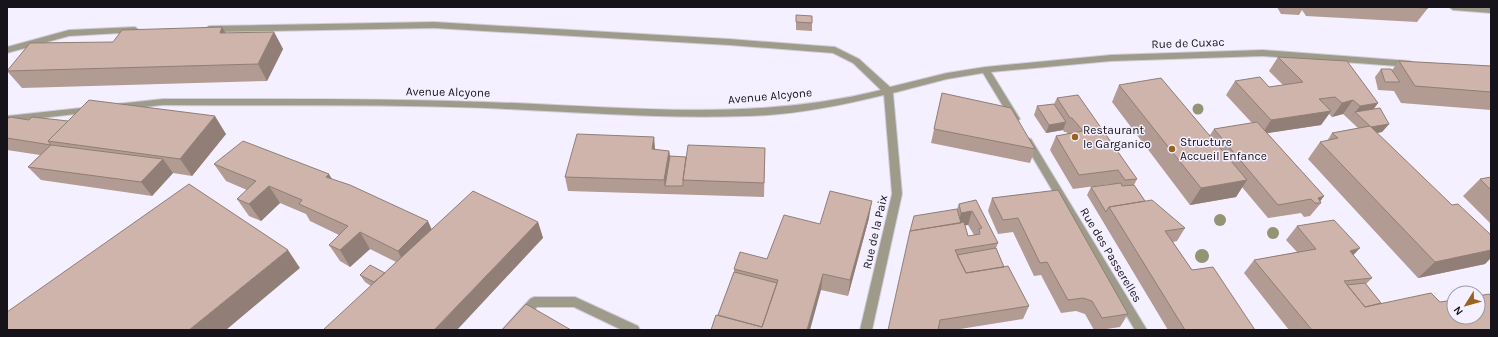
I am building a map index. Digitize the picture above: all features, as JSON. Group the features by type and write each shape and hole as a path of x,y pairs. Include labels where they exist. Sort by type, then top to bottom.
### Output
{"street":[{"path":"1453,7 1491,10"},
{"path":"199,29 434,25 729,42 835,50 856,60 888,91"},
{"path":"7,50 69,33 145,30"},
{"path":"7,46 28,43"},
{"name":"Rue de Cuxac","path":"888,91 947,76 985,70 1111,58 1263,53 1422,64"},
{"name":"Rue des Passerelles","path":"985,70 1141,330"},
{"name":"Avenue Alcyone","path":"7,119 163,102 484,105 652,113 749,113 811,107 852,100 888,91"},
{"name":"Rue de la Paix","path":"866,330 897,194 888,91"},
{"path":"508,330 534,302 575,302 634,330"}],"building":[{"path":"1404,7 1427,7 1428,8"},
{"path":"796,15 812,16 812,23 796,22"},
{"path":"222,27 220,33 274,32 258,64 7,71 30,43 113,42 122,30"},
{"path":"1278,57 1347,61 1378,103 1360,106 1353,100 1342,103 1335,97 1319,99 1331,111 1271,120 1235,81 1260,77 1269,87 1303,82"},
{"path":"1399,61 1491,66 1491,92 1415,86"},
{"path":"1381,69 1391,69 1400,82 1385,82"},
{"path":"1161,78 1247,180 1201,188 1119,85"},
{"path":"942,93 1011,108 1035,149 934,129"},
{"path":"1078,95 1137,179 1125,180 1118,170 1079,175 1056,136 1083,131 1072,118 1070,118 1057,98"},
{"path":"89,100 215,116 180,159 48,141"},
{"path":"1054,104 1066,122 1049,125 1037,106"},
{"path":"1380,108 1389,124 1371,127 1355,112"},
{"path":"10,117 29,120 32,117 68,121 48,141 51,145 7,138 7,119"},
{"path":"1257,122 1324,196 1318,198 1321,203 1315,203 1311,199 1278,205 1214,129"},
{"path":"1370,126 1452,205 1458,204 1491,235 1491,250 1435,262 1320,142 1338,138 1332,133"},
{"path":"577,134 654,137 652,149 669,151 664,180 565,177"},
{"path":"243,141 329,174 326,177 350,185 428,221 398,251 360,232 340,250 329,245 348,226 299,204 302,200 269,186 249,204 237,199 256,181 214,164"},
{"path":"51,145 163,159 141,182 28,167"},
{"path":"688,145 765,148 764,183 683,180"},
{"path":"670,156 686,157 683,186 665,186"},
{"path":"1491,177 1491,190 1480,179"},
{"path":"1121,183 1122,186 1134,185 1145,201 1109,207 1106,212 1091,187"},
{"path":"189,184 288,250 189,330 7,330 7,312"},
{"path":"1058,190 1128,314 1102,318 1092,301 1083,298 1068,300 1047,262 1040,263 1018,218 1003,220 992,198"},
{"path":"473,191 538,222 434,330 323,330"},
{"path":"830,191 872,201 850,280 823,274 807,330 711,330 716,315 762,327 778,280 734,269 740,252 767,259 784,215 820,224"},
{"path":"976,200 998,243 955,250 966,273 1008,266 1029,306 940,320 938,330 888,330 910,231 964,222 968,236 980,234 979,229 982,228 972,211 961,213 959,204"},
{"path":"1152,200 1185,228 1165,231 1192,270 1213,267 1255,330 1185,330 1109,207"},
{"path":"957,209 961,223 910,231 914,216"},
{"path":"1334,220 1360,248 1350,251 1372,278 1344,281 1365,307 1431,293 1440,302 1446,301 1446,325 1486,325 1486,295 1489,294 1491,296 1491,330 1312,330 1254,260 1316,249 1297,226"},
{"path":"996,248 1004,267 966,273 957,255"},
{"path":"370,265 385,273 374,282 360,275"},
{"path":"734,272 777,283 762,327 718,315"},
{"path":"1365,283 1381,303 1365,307 1347,285"},
{"path":"526,304 571,330 502,330"}],"place":[{"name":"Restaurant le Garganico","path":"1075,137"},
{"name":"Structure Accueil Enfance","path":"1172,149"}]}
